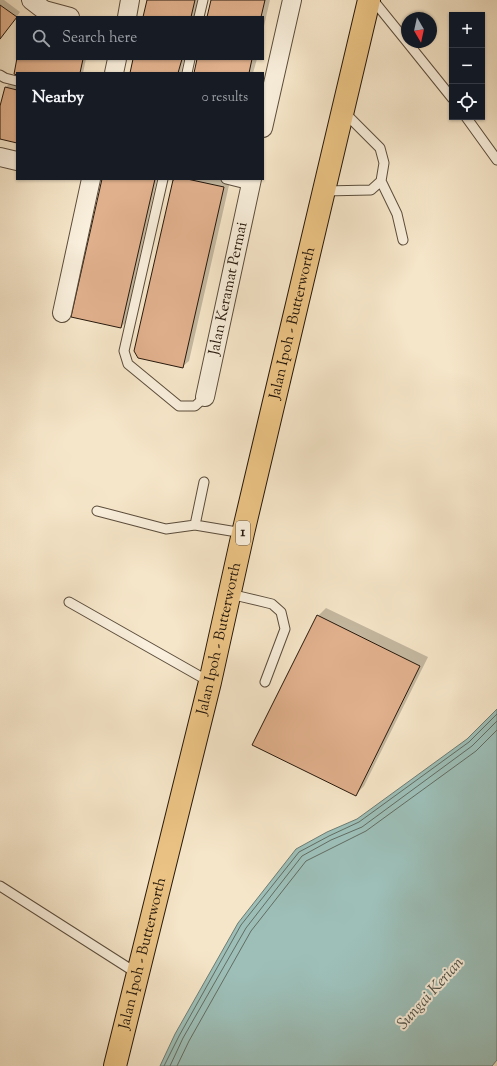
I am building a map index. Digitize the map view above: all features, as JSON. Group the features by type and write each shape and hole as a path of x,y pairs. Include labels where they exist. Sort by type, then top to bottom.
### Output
{"highway":[{"name":"Jalan Ipoh - Butterworth","path":"115,1066 210,682 243,533 369,0"}],"street":[{"path":"31,0 50,5 68,16"},
{"path":"127,16 130,0"},
{"path":"264,124 292,0"},
{"path":"114,72 118,60"},
{"path":"0,157 16,161"},
{"path":"62,313 91,180"},
{"name":"Jalan Keramat Permai","path":"204,397 251,182"}],"lane":[{"path":"199,16 203,0"},
{"path":"373,0 401,35"},
{"path":"412,48 449,94"},
{"path":"187,72 190,60"},
{"path":"0,75 16,81"},
{"path":"343,111 380,148 384,163 381,181 397,214 403,240"},
{"path":"468,120 497,160"},
{"path":"163,180 124,351 128,364 179,406 195,406 204,397"},
{"path":"234,180 251,182"},
{"path":"324,191 370,190 381,181"},
{"path":"195,525 204,482"},
{"path":"97,512 166,529 195,525 243,533"},
{"path":"230,594 272,604 281,612 285,629 265,682"},
{"path":"69,602 210,682"},
{"path":"0,886 138,974"}],"water":[{"name":"Sungai Kerian","path":"497,709 497,1060 492,1066 160,1066 175,1034 238,923 296,849 327,832 357,819 467,739"}],"building":[{"path":"147,0 195,0 191,16 143,16"},
{"path":"211,0 265,0 261,16 207,16"},
{"path":"0,5 16,16 16,18 0,39"},
{"path":"17,60 83,60 80,72 16,72 16,75 14,74"},
{"path":"133,60 182,60 178,72 130,72"},
{"path":"197,60 252,60 249,72 194,72"},
{"path":"5,87 16,90 16,143 0,139 0,106"},
{"path":"102,180 155,180 121,328 71,317"},
{"path":"173,180 192,180 224,187 183,368 138,358 134,351"},
{"path":"317,615 420,666 356,796 252,745"}]}
